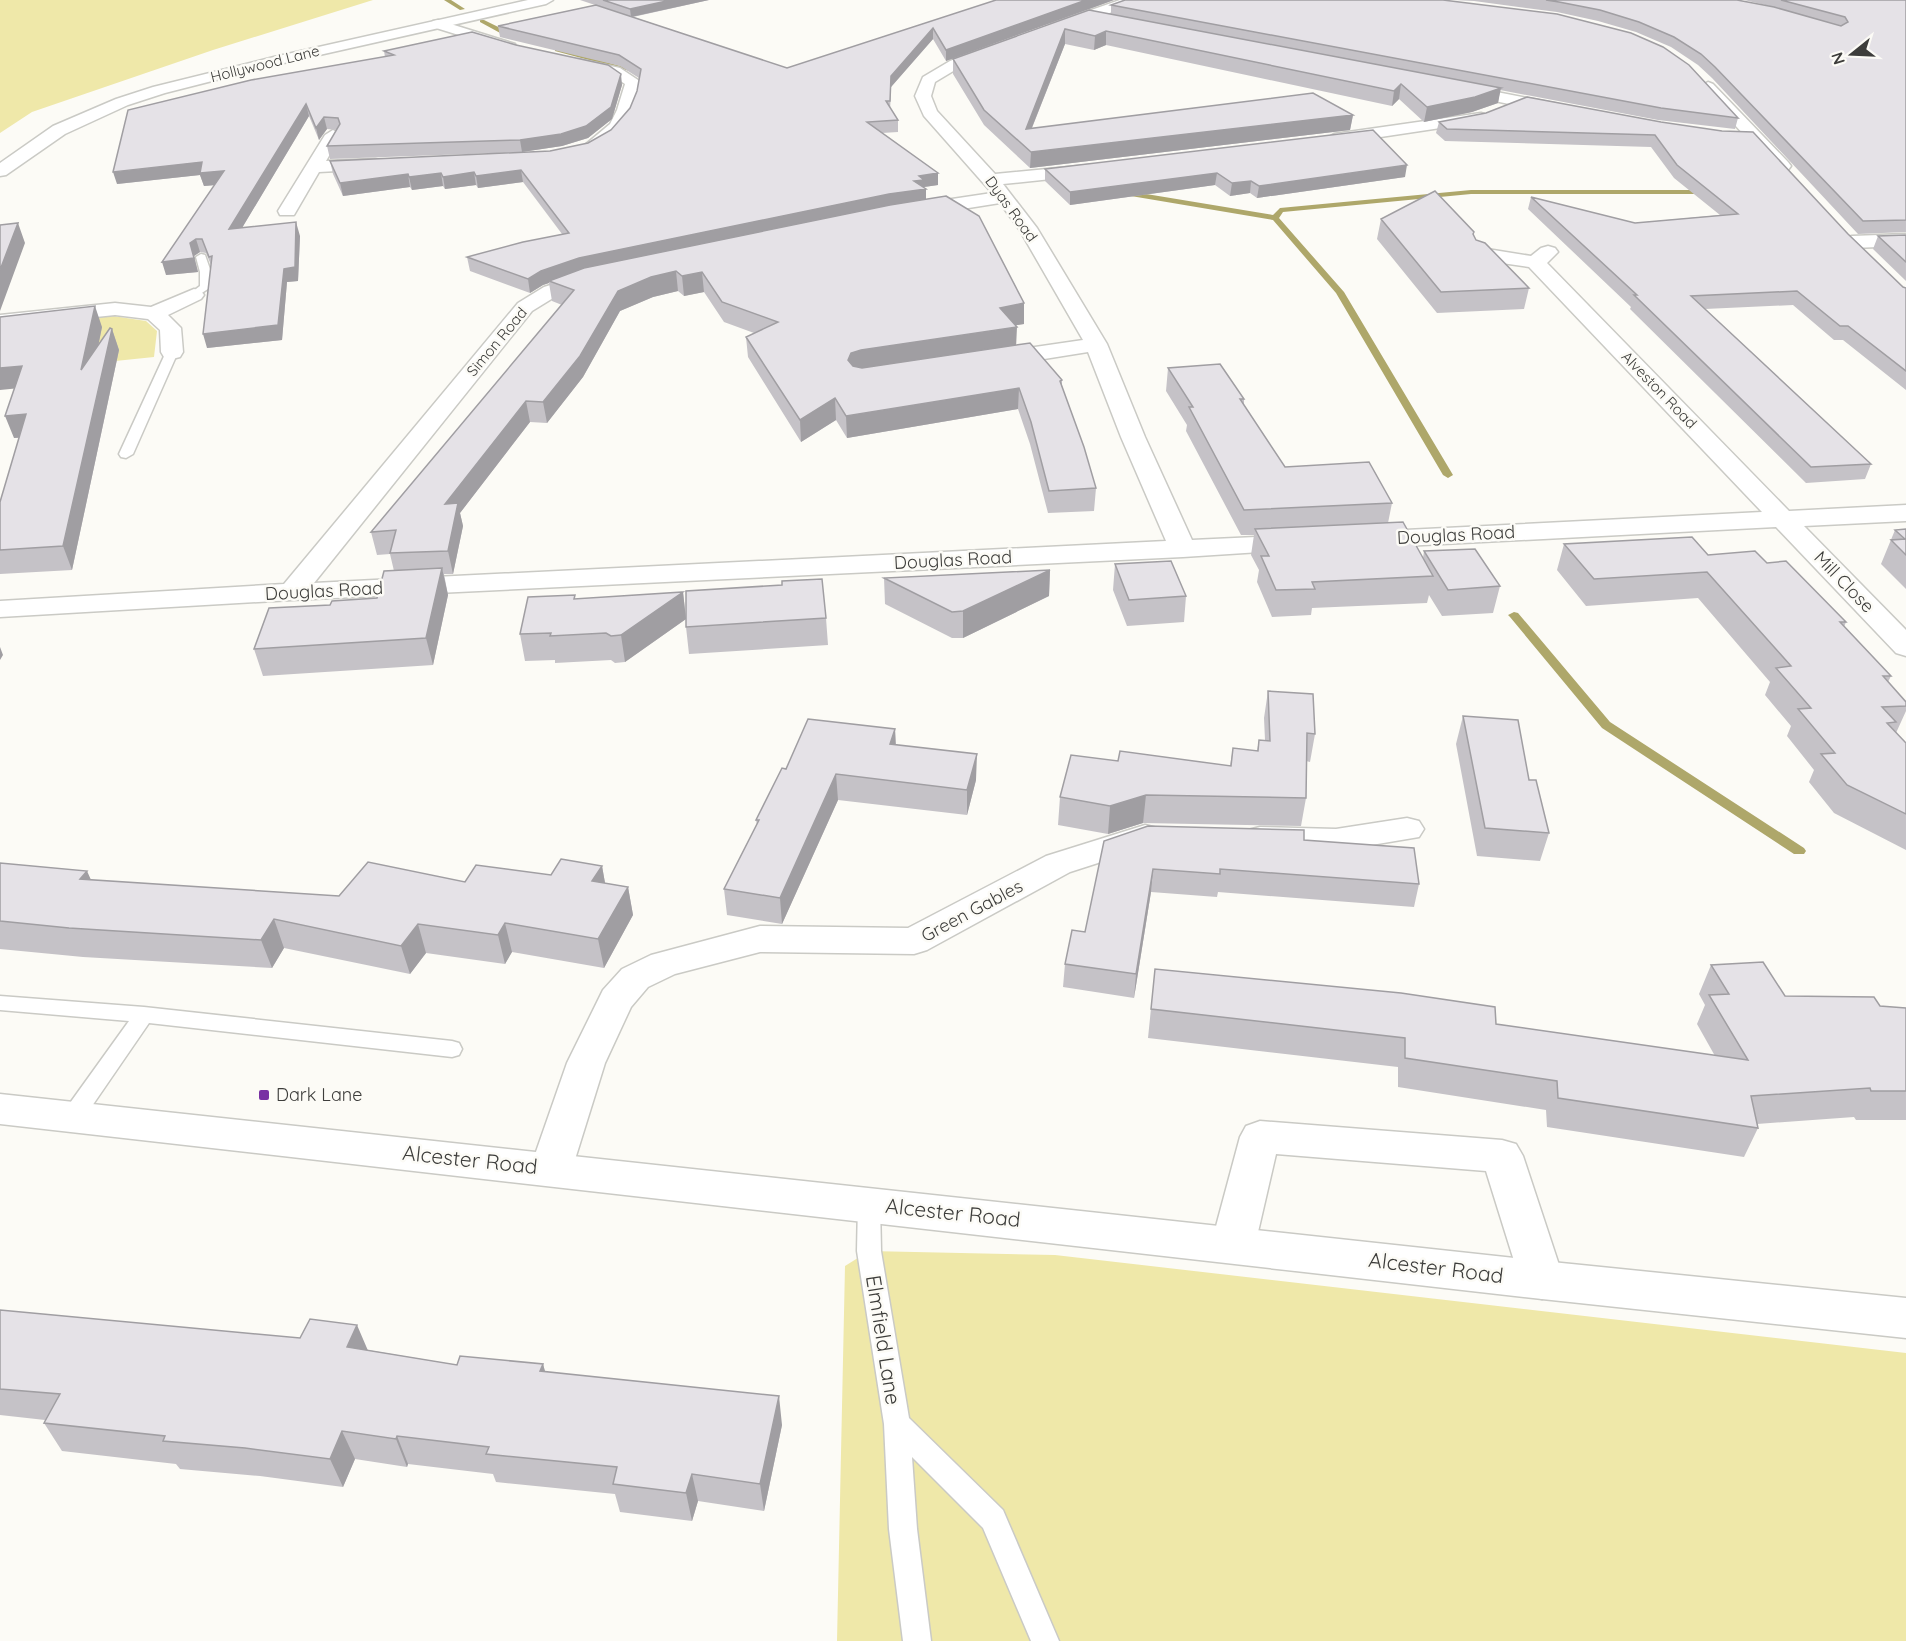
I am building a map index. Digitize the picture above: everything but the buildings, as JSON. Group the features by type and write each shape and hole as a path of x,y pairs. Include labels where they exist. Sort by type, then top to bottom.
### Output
{"street":[{"name":"Hollywood Lane","path":"0,171 59,130 122,102 264,63 546,0"},
{"path":"1041,32 1133,0"},
{"path":"1086,16 1121,23"},
{"path":"438,24 523,51"},
{"name":"Dyas Road","path":"1008,44 955,64 928,80 923,96 930,113 998,189 1028,228 1096,344 1133,437 1183,549"},
{"path":"565,60 615,71 633,82 627,109 621,122 596,144 575,150"},
{"path":"1700,78 1796,181"},
{"path":"1437,86 1576,112"},
{"path":"1315,142 1480,118 1507,109 1519,102"},
{"path":"287,211 333,135"},
{"path":"1737,136 1755,137"},
{"path":"315,166 395,164"},
{"path":"890,215 998,189 1104,168"},
{"path":"1868,257 1848,238 1906,240"},
{"name":"Alveston Road","path":"1481,254 1542,257 1782,518"},
{"name":"Simon Road","path":"292,592 525,307 551,291 581,280 608,274"},
{"path":"0,321 115,309 154,314 194,295"},
{"path":"154,314 170,328 172,352"},
{"path":"979,362 1096,344"},
{"name":"Douglas Road","path":"0,609 292,592 1906,513"},
{"name":"Mill Close","path":"1782,518 1906,647"},
{"path":"1234,838 1336,840 1407,829"},
{"name":"Green Gables","path":"551,1169 586,1063 616,1000 635,978 664,964 760,939 914,941 1058,864 1143,836 1177,837"},
{"name":"Alcester Road","path":"0,1109 1542,1280 1906,1318"},
{"path":"1233,1245 1260,1137 1502,1156 1542,1280"}],"lane":[{"path":"194,295 205,286 207,272 201,257"},
{"path":"126,454 172,352"},
{"path":"0,1003 144,1015 452,1049"},
{"path":"73,1116 144,1015"},
{"name":"Elmfield Lane","path":"869,1204 869,1251 897,1424 993,1519 1046,1641"},
{"path":"897,1424 903,1529 917,1641"}],"shaded area":[{"path":"0,0 373,0 213,50 32,112 0,133"},
{"path":"113,316 146,321 157,331 154,357 67,366 77,319"},
{"path":"869,1251 1055,1255 1906,1353 1906,1641 837,1641 845,1266"}],"waterway":[{"path":"447,0 462,9"},
{"path":"482,21 516,37"},
{"path":"557,50 643,73"},
{"path":"1122,192 1275,218"},
{"path":"1275,218 1280,210 1471,192 1699,192"},
{"path":"1275,218 1340,292 1448,475"},
{"path":"1514,615 1606,725 1799,851"}],"place":[{"name":"Dark Lane","path":"264,1095"}]}
